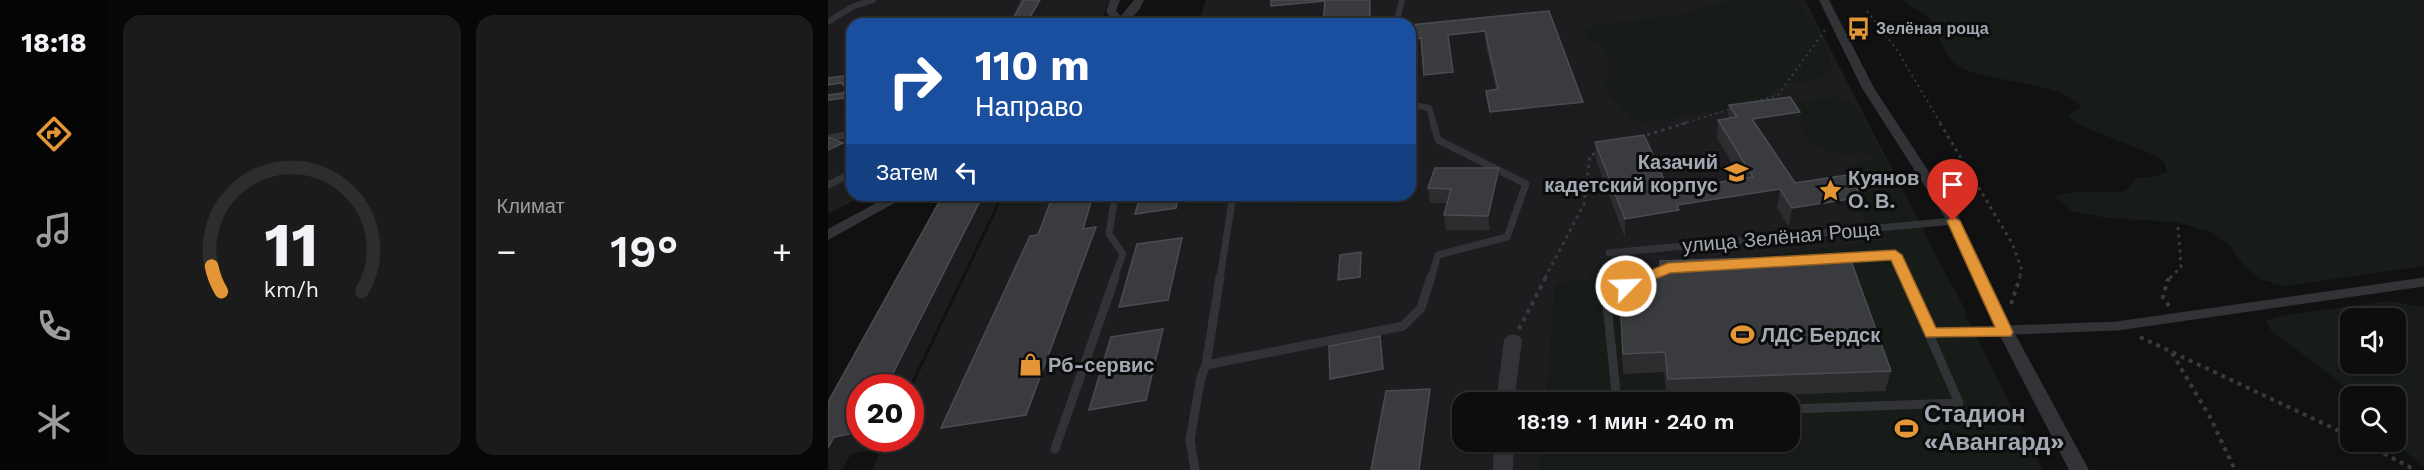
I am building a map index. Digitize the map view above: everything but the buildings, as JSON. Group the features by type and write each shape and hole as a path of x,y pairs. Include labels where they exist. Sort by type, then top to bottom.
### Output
{"street":[{"path":"1115,0 1111,12 1116,18"},
{"path":"1125,18 1135,9 1139,0"},
{"path":"1824,0 1868,88 1953,221 2006,332 2079,470"},
{"path":"828,235 891,201"},
{"path":"1506,392 1506,375 1514,340"},
{"path":"1503,470 1504,452"}],"lane":[{"path":"828,22 852,7 873,0"},
{"path":"1016,18 1024,0"},
{"path":"1397,18 1401,0"},
{"path":"1206,365 1403,326 1421,308 1438,255 1507,237 1526,184 1438,140 1429,108 1416,105"},
{"path":"828,138 846,135"},
{"path":"828,185 846,176"},
{"path":"1055,449 1123,254 1109,234 1114,201"},
{"path":"1195,470 1190,440 1201,377 1206,365 1232,201"},
{"name":"улица Зелёная Роща","path":"1609,253 1953,221"},
{"path":"1800,409 1959,404 1931,333 1895,255 1836,258"},
{"path":"1616,392 1606,295 1668,268 1680,267"},
{"path":"1931,333 2006,332 2117,326 2424,282"}],"path":[{"path":"1868,11 1897,50 2012,243 2022,270 2012,295 2006,332"},
{"path":"1744,105 1778,95 1823,30 1838,25"},
{"path":"1634,139 1733,108"},
{"path":"1514,340 1584,204 1590,155 1601,151"},
{"path":"2178,227 2181,267 2167,281 2163,298 2178,317"},
{"path":"2117,326 2340,431"},
{"path":"2171,351 2210,417 2235,470"},
{"path":"2381,452 2415,470"}],"shaded area":[{"path":"828,0 1110,0 1102,18 846,18 846,201 853,201 828,214"},
{"path":"1206,0 1805,0 1926,235 1556,284 1547,392 1452,392 1452,452 1541,452 1540,470 872,470 880,452 924,452 924,374 919,374 1001,201 1416,201 1416,18 1201,18"},
{"path":"1735,0 1797,0 1824,36 1832,69 1820,78 1778,88 1756,106 1642,122 1629,119 1622,107 1611,97 1606,82 1609,63 1603,46 1587,39 1585,29 1597,25 1684,14 1708,5"},
{"path":"1904,0 2424,0 2424,266 2286,286 2262,280 2245,267 2231,247 2212,232 2175,222 2106,218 2072,211 2055,196 2073,192 2125,191 2136,178 2153,177 2167,172 2165,164 2159,157 2075,123 2068,116 2081,107 2063,94 1974,73 1956,64 1946,53 1929,19"},
{"path":"1835,97 1856,107 1967,313 1965,314 2043,470 1540,470 1541,452 1800,452 1800,392 1547,392 1556,284 1895,239 1884,238 1873,232 1864,220 1849,185 1846,171 1855,164 1873,160 1873,156 1863,153 1835,153 1817,146 1798,125 1788,107 1796,102"},
{"path":"2389,301 2424,307 2424,467 2406,452 2406,386 2344,386 2272,332 2266,321 2279,316"}],"place":[{"name":"Зелёная роща","path":"1858,28"},
{"name":"Казачий кадетский корпус","path":"1736,173"},
{"name":"Куянов О. В.","path":"1830,190"},
{"name":"ЛДС Бердск","path":"1743,335"},
{"name":"Рб-сервис","path":"1030,365"},
{"name":"Стадион «Авангард»","path":"1906,428"}],"route":[{"path":"1626,286 1668,268 1895,255 1931,333 2006,332 1953,221"}]}
